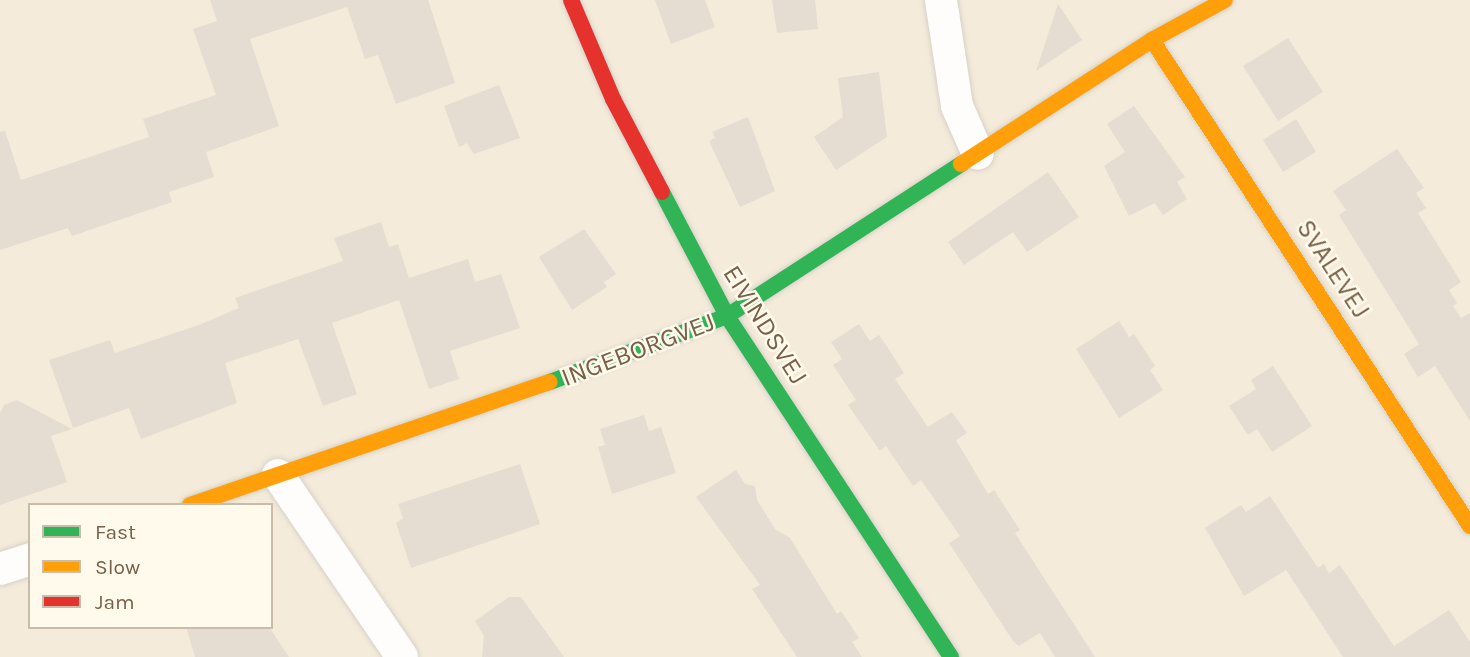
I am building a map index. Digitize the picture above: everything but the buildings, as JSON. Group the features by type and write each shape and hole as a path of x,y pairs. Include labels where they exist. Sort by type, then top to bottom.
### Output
{"street":[{"name":"EIVINDSVEJ","path":"571,0 612,99 727,316 951,657"},
{"path":"941,0 957,106 978,154"},
{"name":"INGEBORGVEJ","path":"196,503 650,348 727,316 1152,40 1225,0"},
{"name":"SVALEVEJ","path":"1152,40 1470,526"},
{"path":"278,475 402,657"},
{"path":"0,569 28,560"}],"shaded area":[{"path":"0,0 1470,0 1470,657 0,657"}],"traffic: fast":[{"path":"550,382 727,316 961,164"},
{"path":"662,192 727,316 951,657"}],"traffic: slow":[{"path":"961,164 1152,40 1225,0"},
{"path":"1152,40 1470,526"},
{"path":"196,503 550,382"}],"traffic: jam":[{"path":"571,0 613,99 662,192"}]}
